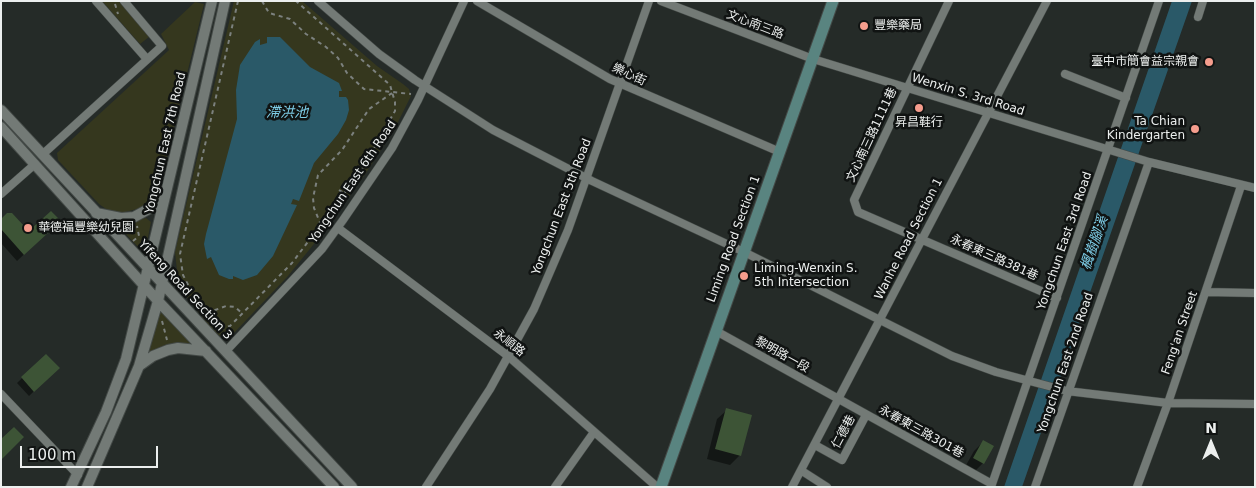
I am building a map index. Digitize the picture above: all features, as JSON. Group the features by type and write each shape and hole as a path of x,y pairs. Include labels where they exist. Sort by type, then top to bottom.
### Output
{"main road":[{"name":"Liming Road Section 1","path":"662,487 833,1"}],"street":[{"path":"96,1 146,58"},
{"name":"Yongchun East 7th Road","path":"70,487 78,475 106,412 126,359 145,287 212,1"},
{"name":"Yongchun East 7th Road","path":"89,486 138,366 158,301 225,1"},
{"path":"318,1 380,54 425,87 493,130 586,178 744,252 952,356 996,372 1064,390 1168,403 1255,404"},
{"name":"Yongchun East 6th Road","path":"226,351 322,249 338,228 392,148 425,87 464,1"},
{"name":"樂心街","path":"477,1 618,83 780,152"},
{"name":"Yongchun East 5th Road","path":"426,487 473,417 508,356 554,264 649,1"},
{"name":"文心南三路","path":"661,1 813,59"},
{"name":"文心南三路1111巷","path":"921,239 858,212 854,200 949,1"},
{"name":"Wanhe Road Section 1","path":"792,487 1046,1"},
{"name":"Yongchun East 3rd Road","path":"992,485 1032,381 1057,298 1112,151 1126,98 1159,1"},
{"path":"1198,17 1203,1"},
{"path":"43,154 146,58 162,46 123,5"},
{"name":"Wenxin S. 3rd Road","path":"813,59 1149,162"},
{"path":"1065,74 1126,98"},
{"name":"Yifeng Road Section 3","path":"1,110 352,487"},
{"path":"1,127 145,287 334,487"},
{"path":"1149,162 1255,188"},
{"name":"Yongchun East 2nd Road","path":"1034,487 1064,390 1149,162"},
{"path":"1,194 34,164"},
{"name":"Feng'an Street","path":"1137,487 1168,403 1241,186"},
{"path":"96,213 122,218 134,217 158,204 166,193"},
{"name":"永順路","path":"338,228 508,356 656,487"},
{"name":"永春東三路381巷","path":"921,239 1057,298"},
{"path":"1206,292 1255,293"},
{"name":"黎明路一段","path":"716,331 838,399"},
{"path":"138,366 153,356 168,350 178,348 206,352"},
{"path":"1,394 78,475"},
{"name":"永春東三路301巷","path":"838,399 992,485"},
{"name":"仁德巷","path":"815,445 842,460 866,415"},
{"path":"555,487 594,432"},
{"path":"802,471 827,487"}],"path":[{"path":"114,13 119,20 116,1 123,5"},
{"path":"226,338 222,326 197,302 188,287 180,254 238,1"},
{"path":"262,1 269,13 290,20 306,34 326,47 338,58 347,73 364,89 411,94"},
{"path":"222,326 230,326 292,263 344,193 376,145 395,112 393,92 384,78 296,1"},
{"path":"108,7 116,8 123,5"},
{"path":"321,225 314,208 313,198 318,174 342,150 368,109 393,92"},
{"path":"371,143 376,145"},
{"path":"339,190 344,193"},
{"path":"331,211 336,215"},
{"path":"132,242 139,236 135,221"},
{"path":"207,313 226,306 235,307 243,314"},
{"path":"157,318 162,321 168,345"}],"green space":[{"path":"102,1 119,1 149,37 140,44"},
{"path":"234,1 302,1 377,66 409,89 411,96 396,126 366,173 326,229 288,276 233,334 223,338 213,331 182,291 178,280 175,252"},
{"path":"195,2 204,4 158,193 148,204 137,209 121,213 109,211 99,204 58,160 57,153 169,50 161,34"},
{"path":"146,218 151,222 146,247 141,250 120,228 125,223"},
{"path":"160,309 191,344 165,345 148,355"}],"water":[{"name":"楓樹腳溪","path":"1172,1 1192,1 1022,487 1004,487"},
{"name":"滯洪池","path":"267,37 280,37 310,67 339,83 342,91 339,91 339,97 346,97 349,110 338,134 314,163 299,201 293,199 291,204 297,205 273,256 257,275 243,280 233,276 233,279 229,279 219,275 211,257 207,259 204,244 237,119 236,90 240,65 255,42 260,39 260,45 267,43"}],"building":[{"path":"51,211 61,221 24,255 1,229 1,219 7,213 12,213 25,227 32,228"},
{"path":"46,354 60,368 34,392 21,377"},
{"path":"726,408 752,415 741,456 715,449"},
{"path":"14,427 24,437 1,460 1,439"},
{"path":"983,440 994,446 984,464 973,458"}],"place":[{"name":"豐樂藥局","path":"864,26"},
{"name":"臺中市簡會益宗親會","path":"1209,62"},
{"name":"昇昌鞋行","path":"919,108"},
{"name":"Ta Chian Kindergarten","path":"1195,129"},
{"name":"華德福豐樂幼兒園","path":"28,228"},
{"name":"Liming-Wenxin S. 5th Intersection","path":"744,276"}]}
